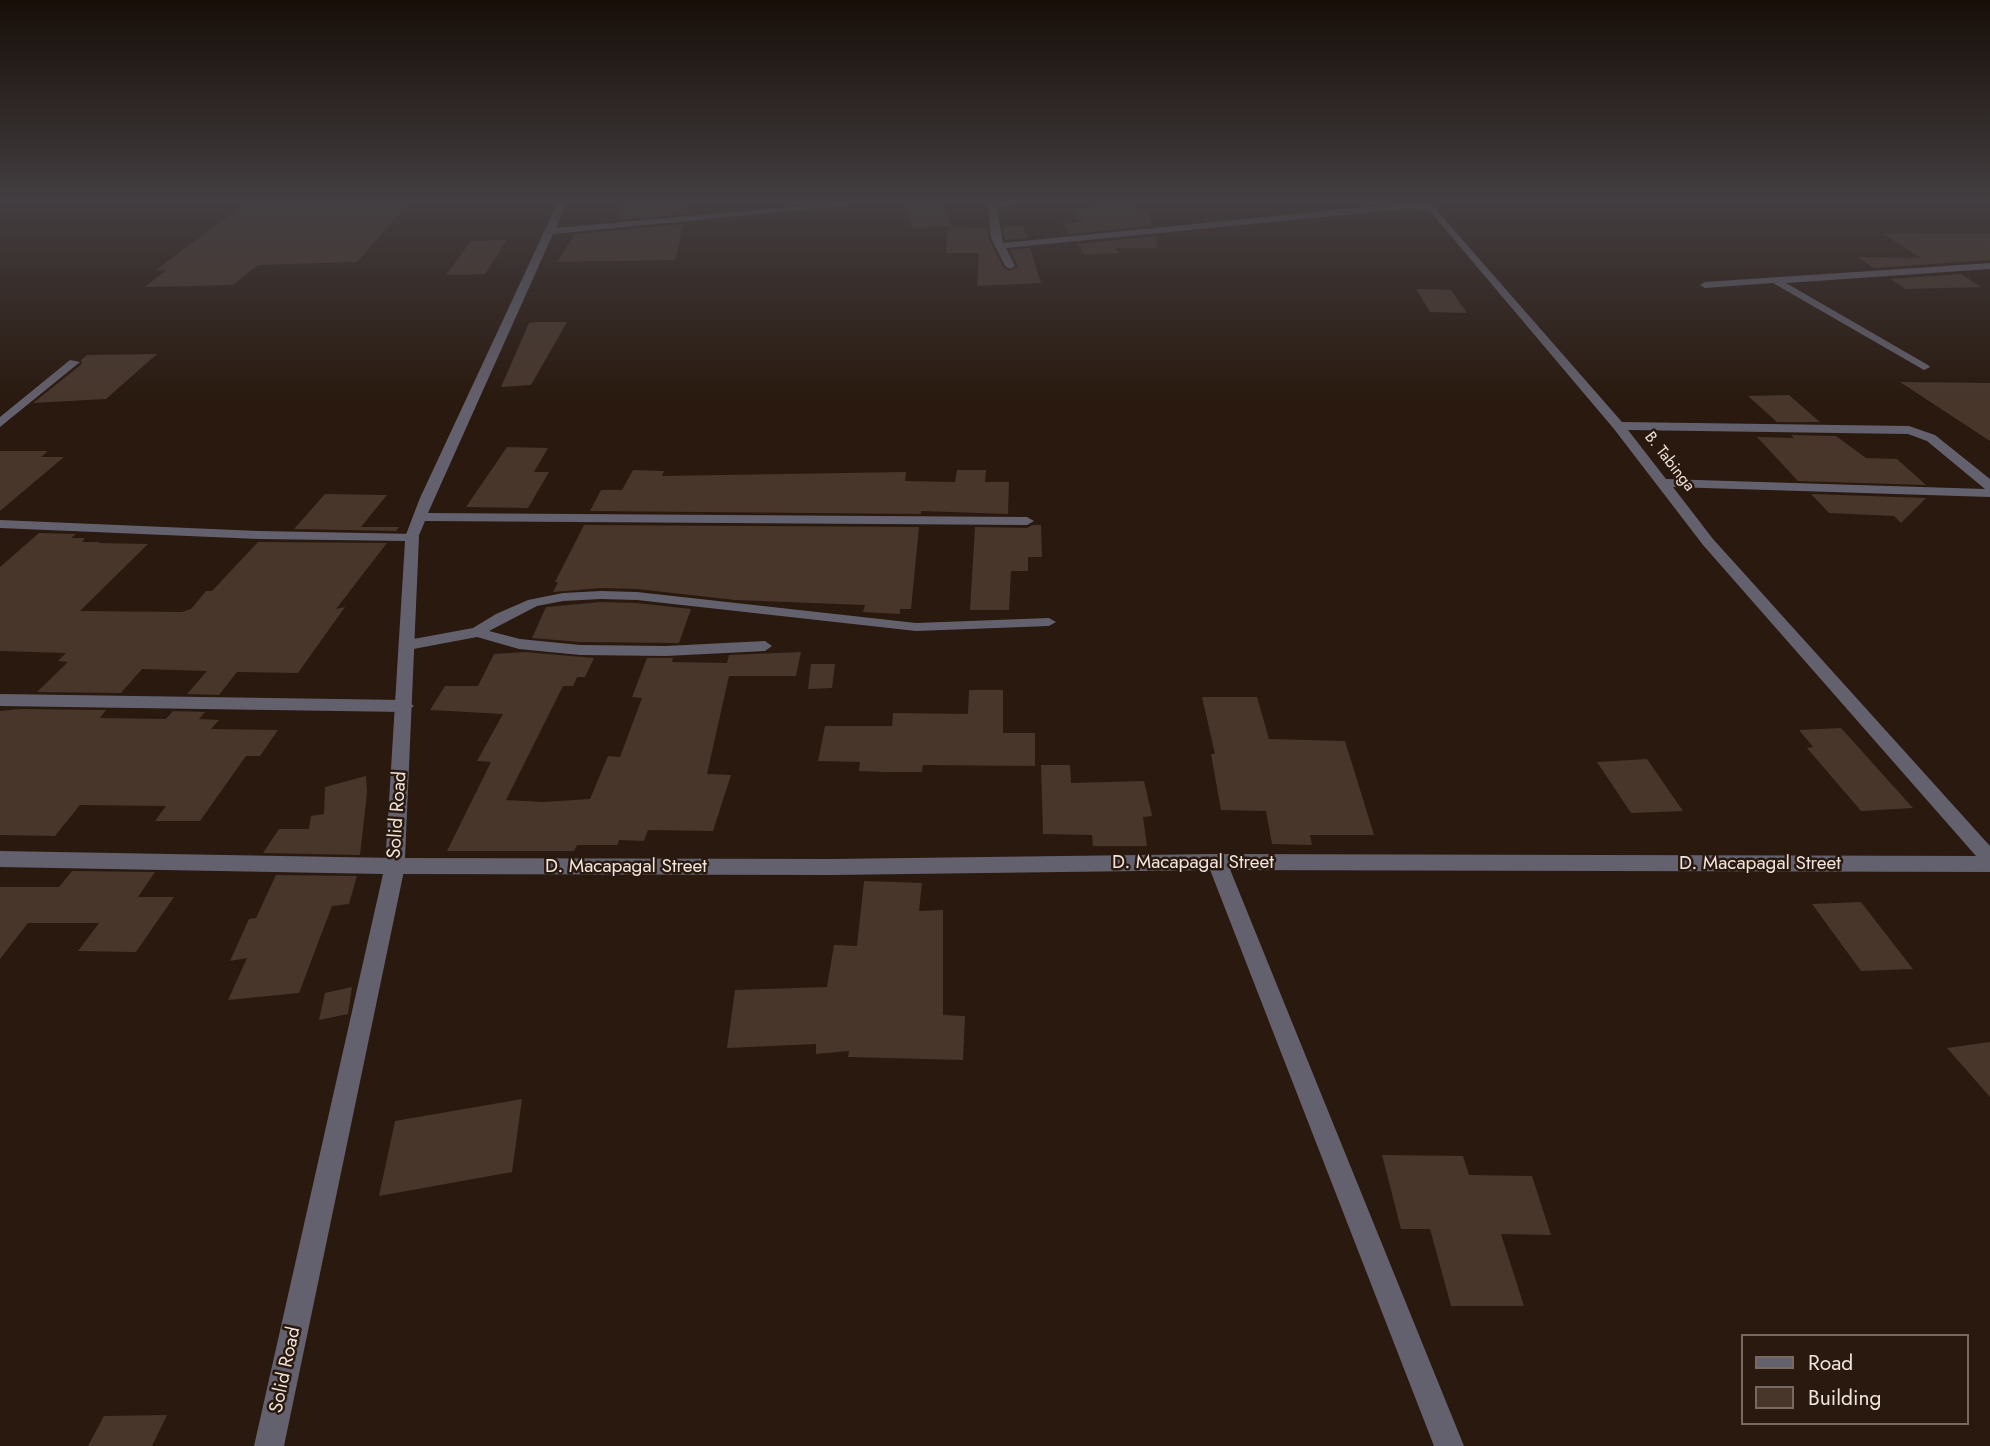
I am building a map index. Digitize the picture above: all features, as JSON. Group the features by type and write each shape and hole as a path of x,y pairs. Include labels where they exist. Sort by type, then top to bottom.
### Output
{"street":[{"name":"Solid Road","path":"269,1446 395,866 412,537 534,269"},
{"name":"B. Tabinga","path":"1485,269 1618,426 1708,541 1990,862"},
{"path":"1705,285 1936,269"},
{"path":"1774,280 1924,367"},
{"path":"0,423 74,362"},
{"path":"1618,426 1909,430 1931,438 1990,486"},
{"path":"1664,483 1990,493"},
{"path":"420,517 1027,521"},
{"path":"0,524 259,536 412,537"},
{"path":"0,699 405,706"},
{"name":"D. Macapagal Street","path":"0,859 395,866 831,867 1217,862 1990,862"},
{"path":"1217,862 1449,1446"}],"lane":[{"path":"408,645 477,632 501,617 533,603 563,597 601,595 637,596 916,628 1049,622"},
{"path":"477,632 519,644 580,650 666,651 765,646"}],"building":[{"path":"252,269 233,285 145,287 166,270 156,270"},
{"path":"450,269 488,269 485,274 446,275"},
{"path":"978,269 1037,269 1041,283 977,286"},
{"path":"1961,274 1981,287 1906,289 1890,279"},
{"path":"1416,289 1451,290 1467,313 1430,312"},
{"path":"567,322 531,385 501,387 529,323"},
{"path":"157,354 106,399 33,403 82,364 81,360 87,355"},
{"path":"1900,382 1990,383 1990,441"},
{"path":"1789,395 1820,422 1777,422 1748,396"},
{"path":"1791,435 1836,436 1866,458 1897,459 1926,485 1798,481 1757,437 1794,438"},
{"path":"507,447 548,448 534,472 549,472 528,508 466,507"},
{"path":"0,451 48,451 41,457 64,457 0,511"},
{"path":"633,470 664,471 662,476 906,472 905,481 955,482 957,470 986,470 985,482 1009,482 1008,514 921,511 921,514 590,511 601,490 622,490"},
{"path":"325,494 387,495 361,527 399,527 396,531 294,529"},
{"path":"1811,494 1926,498 1901,523 1894,516 1829,513"},
{"path":"584,525 919,527 911,609 900,609 900,614 863,612 865,605 735,600 637,589 601,588 553,592 558,582 555,582"},
{"path":"1041,525 1042,557 1028,557 1028,571 1011,571 1009,610 970,610 975,527 1027,528"},
{"path":"39,533 76,534 71,538 85,538 82,542 148,544 80,611 182,612 191,609 206,591 212,591 258,542 387,543 336,609 345,607 298,673 237,672 219,695 187,694 207,671 142,669 121,693 37,692 68,662 58,661 66,653 0,651 0,567"},
{"path":"601,602 691,609 679,643 580,642 532,638 546,607"},
{"path":"525,652 594,658 585,677 577,677 573,686 563,686 506,800 543,802 590,799 608,756 620,757 642,698 632,697 647,658 673,658 672,662 727,663 729,655 801,652 796,676 729,676 707,774 731,775 713,831 648,830 644,841 619,840 617,845 577,845 574,851 447,851 491,762 477,761 503,714 430,710 445,686 478,686 494,654"},
{"path":"811,664 835,664 832,688 808,689"},
{"path":"969,690 1003,690 1003,733 1035,733 1035,766 923,765 922,772 886,772 859,771 860,762 818,761 825,726 892,726 893,713 968,714"},
{"path":"1202,697 1257,697 1269,739 1345,741 1374,835 1310,835 1312,845 1272,844 1266,811 1221,810 1211,754 1215,754"},
{"path":"106,710 100,718 166,719 173,711 205,712 199,719 219,720 211,729 278,730 260,756 246,756 200,821 155,821 166,806 80,805 55,836 0,835 0,711"},
{"path":"1841,728 1913,808 1861,811 1807,748 1813,747 1799,730"},
{"path":"1647,759 1683,811 1631,813 1597,762"},
{"path":"1041,765 1070,765 1071,783 1144,781 1152,816 1143,817 1147,846 1093,846 1092,835 1043,834"},
{"path":"366,776 367,793 360,855 263,853 279,829 309,829 311,816 324,814 325,787"},
{"path":"72,871 155,872 138,897 174,897 136,952 78,951 99,923 28,923 0,959 0,887 59,887"},
{"path":"276,875 357,876 349,904 332,906 299,993 228,1000 247,958 230,961 249,919 256,918"},
{"path":"864,881 922,883 919,911 943,910 943,1015 965,1016 963,1060 848,1057 849,1051 816,1054 816,1044 727,1048 735,990 827,987 834,945 857,946"},
{"path":"1861,902 1913,969 1861,971 1812,904"},
{"path":"352,987 348,1014 319,1020 325,993"},
{"path":"1990,1042 1990,1097 1947,1048"},
{"path":"522,1099 512,1172 379,1196 395,1121"},
{"path":"1382,1155 1463,1156 1469,1175 1532,1176 1551,1235 1501,1234 1524,1306 1451,1306 1430,1229 1401,1229"},
{"path":"167,1415 152,1446 88,1446 104,1416"}]}
